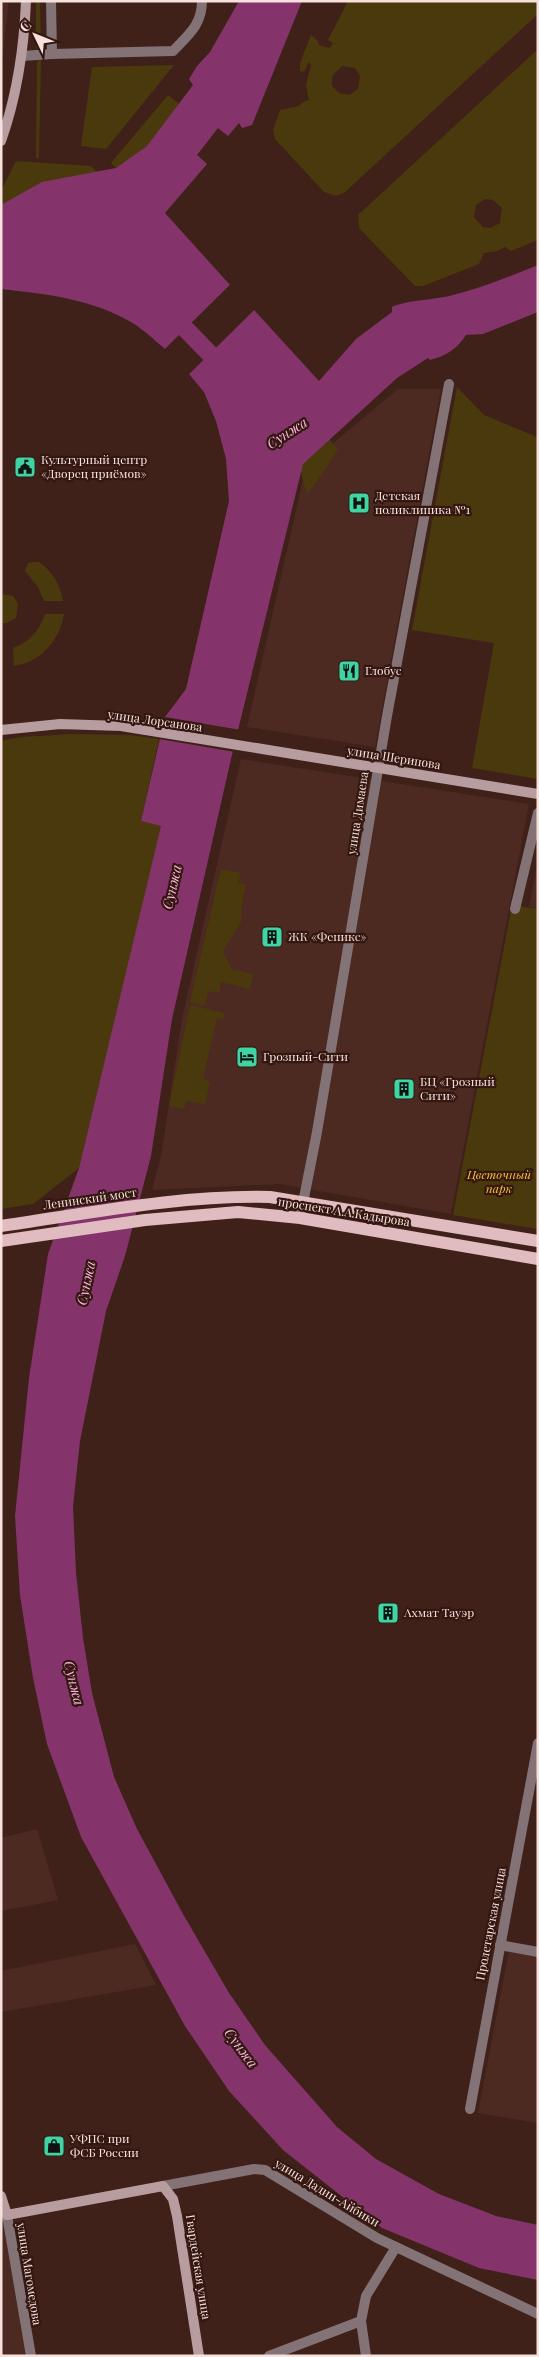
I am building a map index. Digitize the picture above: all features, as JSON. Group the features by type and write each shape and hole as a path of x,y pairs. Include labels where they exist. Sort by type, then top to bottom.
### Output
{"main road":[{"path":"1,141 16,93 22,56 26,1"},
{"name":"улица Лорсанова","path":"1,730 60,724 121,726 246,746"},
{"name":"улица Шерипова","path":"246,746 538,794"},
{"name":"проспект А.А.Кадырова","path":"150,1204 226,1196 270,1197 538,1241"},
{"name":"Ленинский мост","path":"1,1226 150,1204"},
{"name":"проспект А.А.Кадырова","path":"1,1241 144,1220 238,1212 300,1218 538,1259"},
{"name":"улица Дадин-Айбики","path":"4,2215 163,2186"},
{"name":"Гвардейская улица","path":"163,2186 173,2199 177,2216 199,2356"},
{"name":"улица Магомедова","path":"1,2196 4,2215"}],"street":[{"path":"51,1 52,54"},
{"path":"22,56 173,51 194,29 202,14 202,1"},
{"name":"улица Димаева","path":"300,1218 317,1132 378,768 449,384"},
{"path":"514,908 538,813"},
{"name":"Пролетарская улица","path":"470,2110 538,1743"},
{"path":"500,1945 538,1952"},
{"name":"улица Дадин-Айбики","path":"163,2186 254,2169 266,2170 377,2238 538,2314"},
{"name":"улица Магомедова","path":"4,2215 31,2356"},
{"path":"366,2356 361,2321 366,2296 396,2247"},
{"path":"268,2356 361,2321"}],"shaded area":[{"path":"1,1 8,1 8,8 1,70"},
{"path":"398,389 441,389 375,747 247,727 306,466"},
{"name":"Грозный-Сити","path":"241,759 529,804 451,1214 279,1184 152,1190 161,1156 182,1019"},
{"path":"538,860 538,908 529,907"},
{"path":"37,1829 58,1900 1,1911 1,1838"},
{"path":"135,1944 156,1985 1,2012 1,1971"},
{"path":"509,1950 538,1955 538,2123 478,2113"},
{"path":"1,2212 5,2212 26,2356 1,2356"}],"green space":[{"path":"36,1 40,1 41,52 36,48"},
{"path":"348,1 538,1 538,14 344,193 336,196 324,192 275,139 273,130 280,110 299,106 309,100 306,85 311,65 309,62 304,72 300,71 300,63 311,35 318,41 319,45 330,48 333,43 328,40","holes":["342,66 355,68 360,76 358,89 349,95 339,93 332,86 332,76"]},
{"path":"538,49 538,240 511,251 505,247 497,251 484,253 479,264 423,286 415,286 359,228 358,215","holes":["485,199 493,200 502,208 500,223 490,228 483,227 474,217 476,205"]},
{"path":"41,58 39,158 36,158 37,62"},
{"path":"174,65 106,149 81,146 92,67"},
{"path":"168,95 212,130 155,207 111,163"},
{"path":"16,161 91,166 173,248 1,224 1,191"},
{"path":"457,387 484,415 537,437 538,434 538,779 472,768 494,643 412,630"},
{"path":"302,405 338,450 308,494 301,473 300,462"},
{"path":"39,562 52,574 58,584 63,601 44,601 38,587 25,571 28,563"},
{"path":"1,594 13,596 18,604 16,618 7,623 1,623"},
{"path":"45,614 64,614 62,624 54,641 41,655 33,660 14,666 13,648 24,643 33,635"},
{"path":"71,734 129,735 159,739 141,821 162,825 79,1168 33,1204 1,1209 1,741 21,737"},
{"path":"221,869 241,873 238,883 246,885 241,922 223,951 232,970 253,974 250,989 221,982 219,993 208,991 205,1006 190,1002"},
{"name":"Цветочный парк","path":"512,905 538,909 538,1229 453,1215"},
{"path":"190,1005 225,1013 224,1019 217,1018 203,1079 210,1082 205,1104 186,1101 184,1109 169,1106"}],"water":[{"path":"239,1 302,1 252,125 242,128 239,123 228,136 218,128 197,155 207,164 165,213 230,285 165,349 135,325 116,314 100,308 68,299 1,289 1,205 42,182 116,168 147,146 193,85 189,79 197,66 210,52"},
{"name":"Сунжа","path":"538,265 538,312 483,334 466,335 451,351 430,360 428,358 397,378 303,464 231,759 172,1019 151,1156 125,1256 106,1311 80,1441 73,1506 76,1573 83,1638 92,1693 114,1777 137,1829 229,1993 265,2045 337,2127 376,2159 439,2194 496,2216 538,2225 538,2280 479,2268 382,2228 283,2150 229,2091 185,2026 81,1837 47,1744 33,1678 20,1595 15,1516 29,1378 48,1254 79,1168 161,826 141,821 165,717 186,689 229,501 226,459 216,421 204,392 189,374 254,310 319,381 356,339 392,312 392,307 464,292 496,282"}],"pier":[{"path":"230,285 232,287 166,351 165,349"},
{"path":"253,308 254,310 189,374 187,372"},
{"path":"165,717 241,730 235,752 159,739"}],"waterway":[{"path":"169,312 210,354 224,372"}],"place":[{"name":"Культурный центр «Дворец приёмов»","path":"25,467"},
{"name":"Детская поликлиника №1","path":"359,503"},
{"name":"Глобус","path":"349,671"},
{"name":"ЖК «Феникс»","path":"272,937"},
{"name":"Грозный-Сити","path":"247,1057"},
{"name":"БЦ «Грозный Сити»","path":"404,1089"},
{"name":"Ахмат Тауэр","path":"388,1613"},
{"name":"УФПС при ФСБ России","path":"54,2146"}]}
